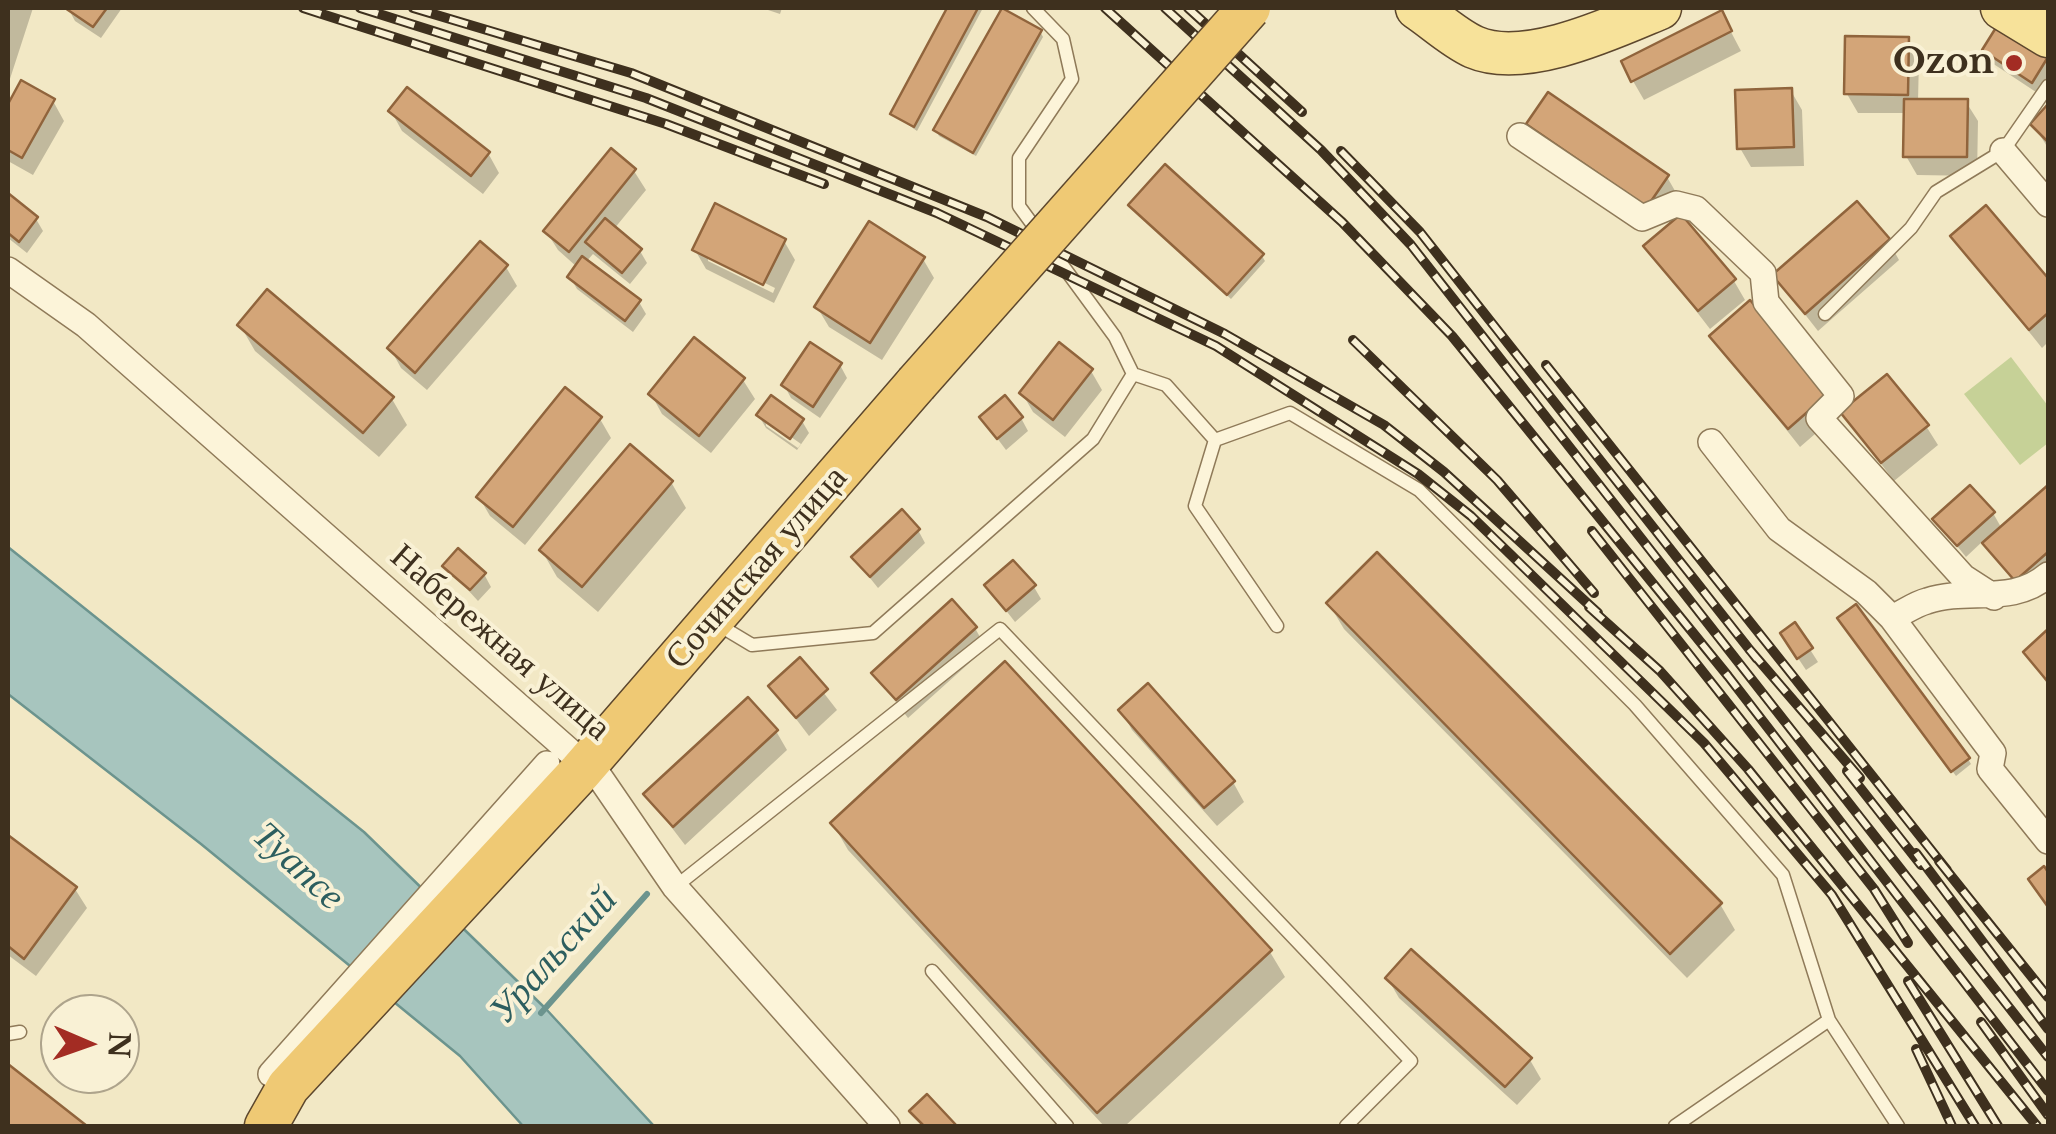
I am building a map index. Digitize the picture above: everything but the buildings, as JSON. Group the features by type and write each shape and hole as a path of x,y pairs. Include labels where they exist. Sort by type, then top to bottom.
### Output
{"highway":[{"name":"Сочинская улица","path":"266,1126 279,1080 712,621 1249,8"}],"main road":[{"path":"1431,15 1476,48 1517,54 1562,44 1660,8"},
{"path":"2002,8 2048,36"}],"street":[{"path":"1520,136 1642,218 1676,204 1696,209 1764,273 1766,302 1841,396 1818,418 1963,577 1994,597"},
{"path":"2003,150 2048,204"},
{"name":"Набережная улица","path":"8,270 86,325 571,767 616,797 674,887 887,1126"},
{"path":"1711,442 1779,529 1866,592 1892,618 1993,753 1990,769 2048,841"},
{"path":"1892,618 1929,600 1994,597 2034,587 2048,574"}],"lane":[{"path":"1033,8 1063,39 1072,79 1019,158 1019,206 1115,337 1134,374 1166,385 1215,440"},
{"path":"1825,314 1911,228 1936,192 2003,150 2048,86"},
{"path":"712,621 752,645 873,633 1093,439 1134,374"},
{"path":"1215,440 1290,412 1419,490 1635,706 1783,875 1829,1020 1898,1126"},
{"path":"1215,440 1196,506 1277,626"},
{"path":"674,887 1000,629 1411,1061 1346,1126"},
{"path":"932,971 1068,1126"},
{"path":"1675,1126 1829,1020"}],"green space":[{"path":"2011,357 2048,406 2048,443 2020,465 1964,394"}],"water":[{"name":"Туапсе","path":"8,547 364,832 546,1009 654,1126 523,1126 460,1056 201,844 8,694"}],"waterway":[{"name":"Уральский","path":"541,1013 647,894"}],"railway":[{"path":"303,8 666,124 824,184"},
{"path":"360,8 646,98 937,213 1216,346 1418,474 1471,516 1704,743 1832,895 1975,1126"},
{"path":"413,8 631,73 987,217 1225,334 1384,425 1444,472 1598,613"},
{"path":"1105,8 1342,222 1452,336 1728,676 2048,1091"},
{"path":"1165,8 1321,150 1411,245 2048,1057"},
{"path":"1188,8 1302,112"},
{"path":"1341,151 1420,232 1757,659"},
{"path":"1353,340 1497,480 1594,593"},
{"path":"1546,365 1947,870"},
{"path":"1592,531 1874,889 1908,943"},
{"path":"1589,607 1660,671 1748,769 2037,1126"},
{"path":"1749,649 1860,778"},
{"path":"1847,771 1921,865"},
{"path":"1916,853 2048,1029"},
{"path":"1939,861 2048,997"},
{"path":"1908,981 1998,1126"},
{"path":"1981,1022 2048,1115"},
{"path":"1916,1049 1952,1126"}],"place":[{"name":"Ozon","path":"2014,63"}]}
